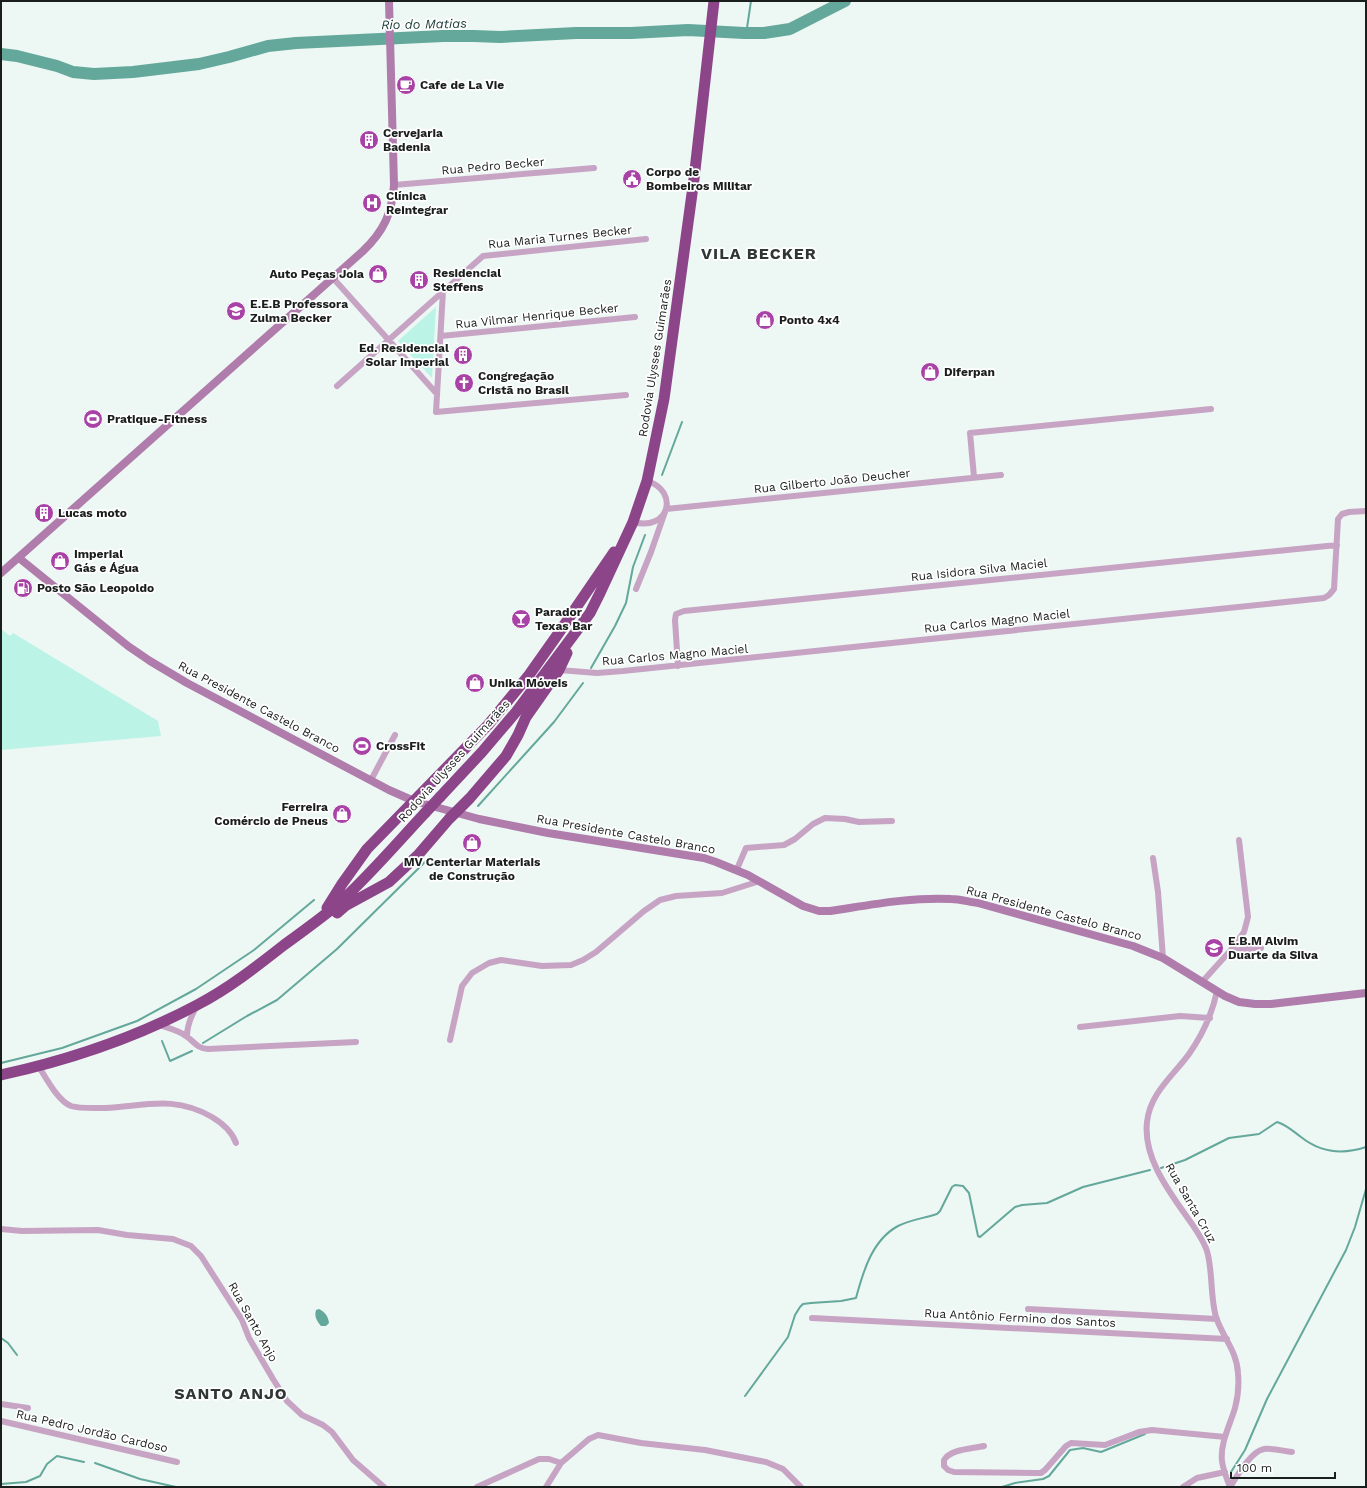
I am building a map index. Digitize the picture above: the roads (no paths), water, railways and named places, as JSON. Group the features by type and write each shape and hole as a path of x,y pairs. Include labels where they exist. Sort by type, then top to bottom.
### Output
{"highway":[{"name":"Rodovia Ulysses Guimarães","path":"1,1075 39,1067 102,1047 198,1005 246,974 322,917 366,877 477,758 516,712 590,613 631,526 647,481 664,399 694,179 713,4"},
{"path":"322,917 342,884 361,858 488,725 529,675 631,526"},
{"path":"283,946 315,930 344,906 389,882 418,855 506,756 526,717 559,670 590,613"}],"street":[{"path":"1,573 88,494 370,245 382,229 390,211 394,185 389,1"},
{"name":"Rua Pedro Becker","path":"394,185 594,168"},
{"name":"Rua Maria Turnes Becker","path":"337,386 483,256 646,239"},
{"path":"333,278 437,394"},
{"path":"443,291 436,412 626,395"},
{"name":"Rua Vilmar Henrique Becker","path":"440,336 635,317"},
{"path":"974,477 970,432 1211,409"},
{"name":"Rua Gilberto João Deucher","path":"666,509 1001,474"},
{"path":"636,589 666,509 666,496 660,488 647,481"},
{"path":"631,526 649,524 657,521 666,509"},
{"name":"Rua Carlos Magno Maciel","path":"559,670 597,673 678,666 1324,598 1330,595 1334,589 1338,520 1342,514 1349,512 1366,512"},
{"name":"Rua Isidora Silva Maciel","path":"678,666 675,620 678,613 684,610 1337,545"},
{"name":"Rua Presidente Castelo Branco","path":"19,558 128,646 150,661 371,780 414,801 479,819 548,833 704,858 737,869 799,904 819,910 830,910 928,898 952,899 978,903 1133,946 1163,958 1217,991 1240,1002 1262,1004 1366,993"},
{"path":"371,780 395,735"},
{"path":"737,869 746,848 784,845 795,839 813,824 825,818 845,819 858,822 892,822"},
{"path":"1202,982 1244,932 1248,917 1239,840"},
{"path":"1153,858 1158,892 1163,958"},
{"path":"450,1040 462,986 472,973 489,963 501,960 542,966 571,965 596,952 644,911 660,900 676,896 722,893 760,881"},
{"path":"1230,950 1261,948"},
{"name":"Rua Santa Cruz","path":"1217,991 1210,1018 1198,1042 1163,1084 1153,1101 1148,1117 1147,1134 1148,1147 1166,1186 1200,1236 1206,1249 1210,1265 1217,1319 1228,1339 1238,1370 1238,1388 1235,1407 1225,1437 1222,1460 1230,1487"},
{"path":"187,1036 189,1021 198,1005"},
{"path":"1080,1027 1180,1016 1210,1018"},
{"path":"157,1024 187,1036 197,1046 208,1049 356,1042"},
{"path":"39,1067 61,1098 71,1106 98,1108 152,1104 179,1104 194,1108 218,1121 229,1130 236,1143"},
{"name":"Rua Santo Anjo","path":"1,1229 98,1230 127,1235 173,1239 191,1246 201,1256 242,1320 249,1338 287,1401 302,1415 323,1425 332,1432 353,1460 384,1487"},
{"path":"1028,1309 1217,1319"},
{"name":"Rua Antônio Fermino dos Santos","path":"812,1318 1228,1339"},
{"path":"1,1404 28,1408"},
{"name":"Rua Pedro Jordão Cardoso","path":"1,1421 177,1462"},
{"path":"984,1446 949,1454 944,1460 944,1466 948,1470 954,1472 1035,1474 1045,1470 1071,1442 1105,1445 1139,1432 1152,1430 1225,1437"},
{"path":"546,1487 561,1463 591,1437 600,1435 641,1443 705,1450 766,1462 783,1469 801,1487"},
{"path":"1230,1487 1252,1456 1257,1452 1263,1449 1292,1452"},
{"path":"477,1487 539,1459 549,1459 561,1463"},
{"path":"1183,1487 1197,1478 1225,1472"}],"waterway":[{"path":"744,33 747,28 751,1"},
{"name":"Rio do Matias","path":"1,54 17,56 57,66 73,72 94,74 133,72 199,64 268,46 296,43 443,36 500,37 688,30 764,33 790,29 845,1"},
{"path":"662,475 682,422"},
{"path":"591,668 615,626 626,603 633,567 645,535"},
{"path":"478,806 554,722 583,683"},
{"path":"203,1043 247,1016 277,1000 337,949 430,857"},
{"path":"1,1063 62,1048 137,1021 196,989 254,950 314,900"},
{"path":"162,1041 170,1061 192,1051"},
{"path":"1161,1168 1185,1160 1229,1138 1259,1134 1277,1122 1281,1123 1309,1142 1324,1149 1340,1152 1357,1150 1366,1147"},
{"path":"745,1396 788,1337 795,1315 800,1307 803,1304 841,1301 856,1298 866,1267 875,1248 881,1240 889,1232 902,1224 937,1214 952,1187 955,1185 963,1186 969,1193 978,1236 980,1237 1015,1207 1047,1203 1083,1187 1150,1170"},
{"path":"1231,1472 1245,1450 1267,1399 1346,1250 1355,1227 1366,1189"},
{"path":"1,1338 8,1343 17,1355"},
{"path":"1002,1487 1015,1483 1043,1479 1049,1476 1070,1450 1083,1448 1101,1452 1145,1434"},
{"path":"1,1484 26,1482 40,1476 47,1464 57,1456 84,1462"},
{"path":"95,1463 140,1479 176,1487"}],"place":[{"name":"Cafe de La Vie","path":"406,85"},
{"name":"Cervejaria Badenia","path":"369,140"},
{"name":"Corpo de Bombeiros Militar","path":"632,179"},
{"name":"Clínica Reintegrar","path":"372,203"},
{"name":"Auto Peças Joia","path":"378,274"},
{"name":"Residencial Steffens","path":"419,280"},
{"name":"E.E.B Professora Zulma Becker","path":"236,311"},
{"name":"Ponto 4x4","path":"765,320"},
{"name":"Ed. Residencial Solar Imperial","path":"463,355"},
{"name":"Diferpan","path":"930,372"},
{"name":"Congregação Cristã no Brasil","path":"464,383"},
{"name":"Pratique-Fitness","path":"93,419"},
{"name":"Lucas moto","path":"44,513"},
{"name":"Imperial Gás e Água","path":"60,561"},
{"name":"Posto São Leopoldo","path":"23,588"},
{"name":"Parador Texas Bar","path":"521,619"},
{"name":"Unika Móveis","path":"475,683"},
{"name":"CrossFit","path":"362,746"},
{"name":"Ferreira Comércio de Pneus","path":"342,814"},
{"name":"MV Centerlar Materiais de Construção","path":"472,843"},
{"name":"E.B.M Alvim Duarte da Silva","path":"1214,948"}],"district":[{"name":"VILA BECKER","path":"759,253"},
{"name":"SANTO ANJO","path":"231,1393"}]}
